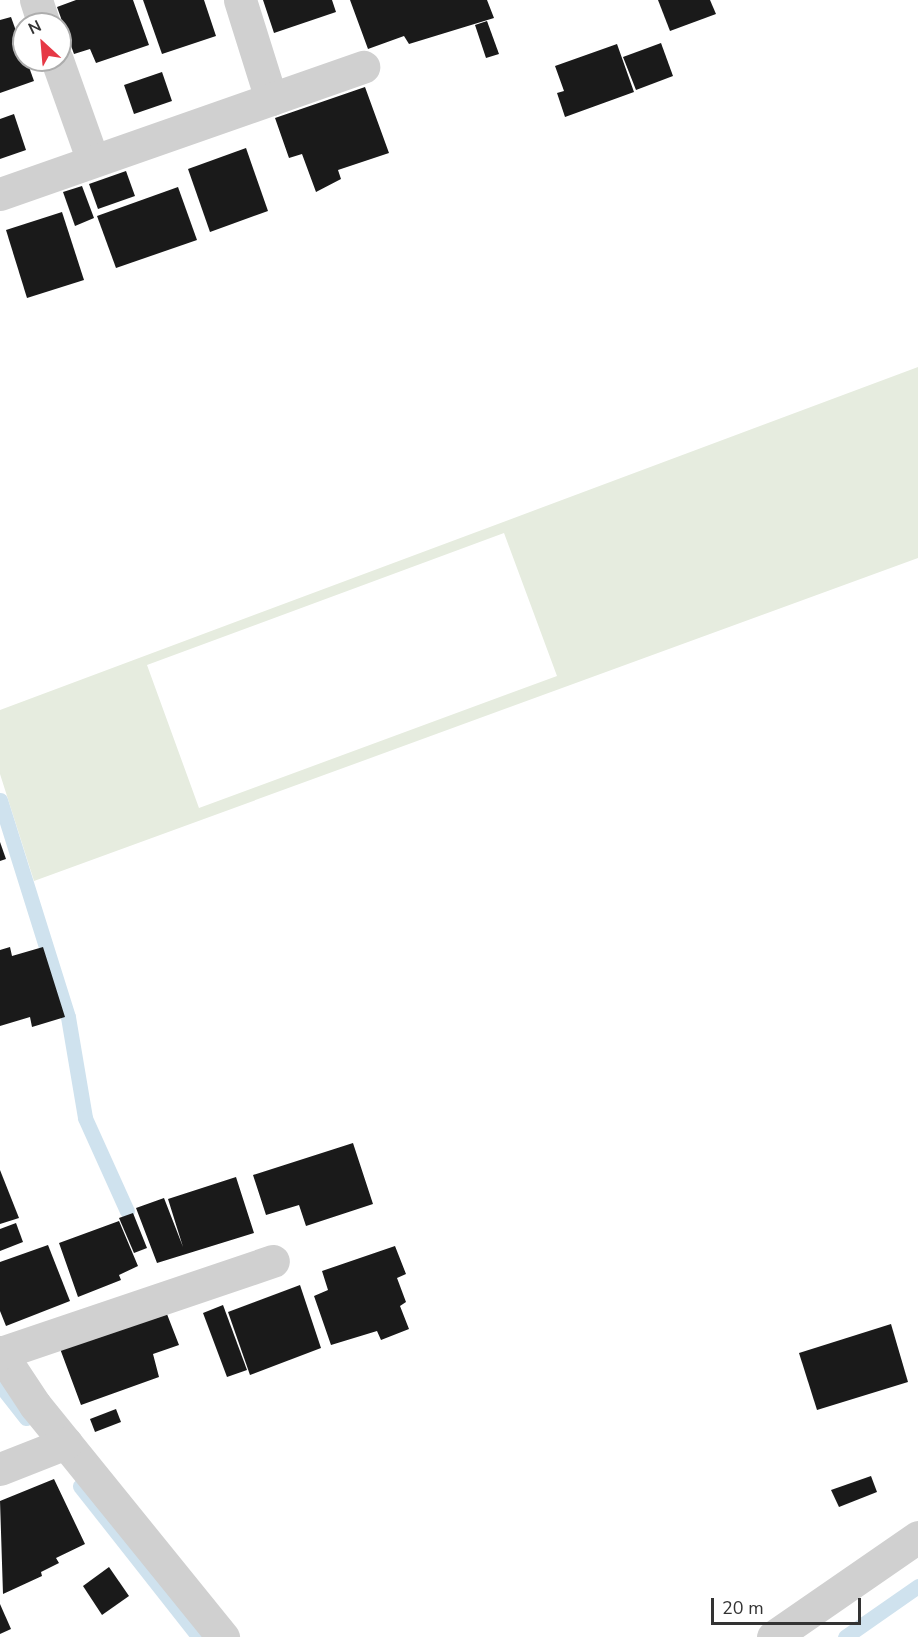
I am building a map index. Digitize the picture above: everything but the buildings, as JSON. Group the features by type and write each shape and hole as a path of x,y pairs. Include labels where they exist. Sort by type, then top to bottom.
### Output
{"street":[{"path":"240,0 271,99"},
{"path":"0,194 363,67"},
{"path":"61,72 93,161"},
{"path":"223,1637 54,1447 0,1352 273,1261"},
{"path":"0,1469 54,1447"},
{"path":"773,1637 918,1537"}],"shaded area":[{"path":"918,367 918,558 34,881 0,774 0,710","holes":["504,533 557,676 199,808 147,665"]}],"waterway":[{"path":"0,800 68,1017 85,1118 127,1211"},
{"path":"0,1385 26,1418"},
{"path":"80,1486 199,1637"},
{"path":"845,1637 918,1586"}]}
